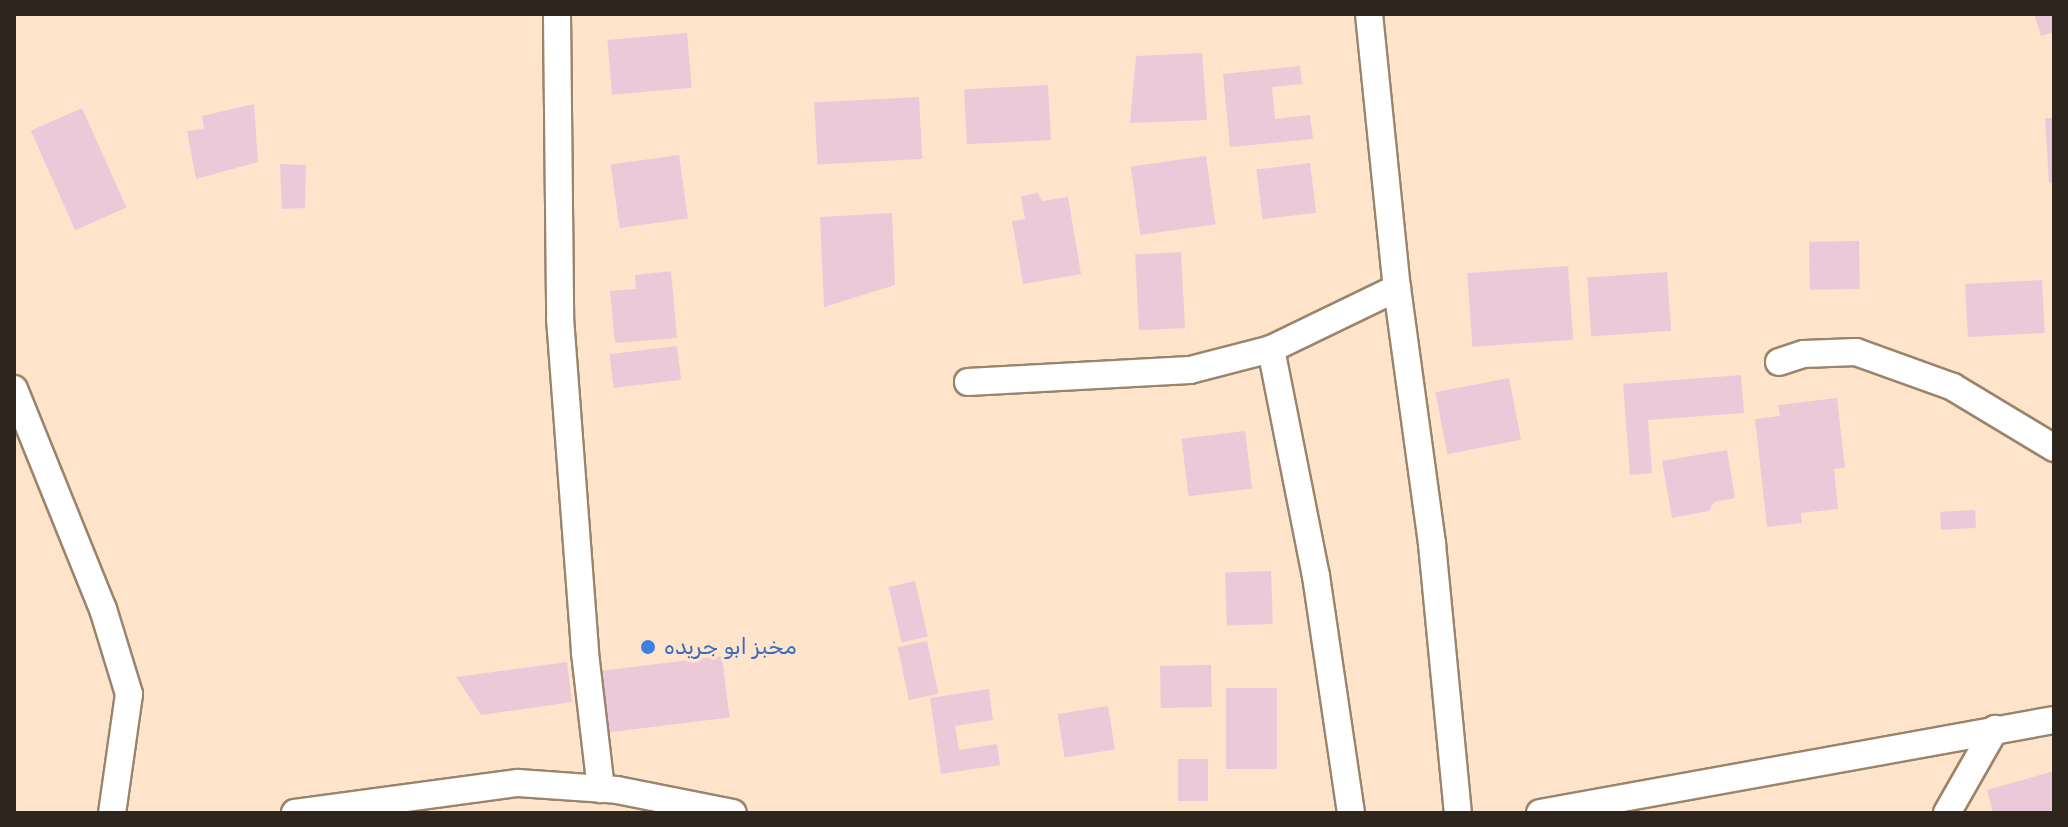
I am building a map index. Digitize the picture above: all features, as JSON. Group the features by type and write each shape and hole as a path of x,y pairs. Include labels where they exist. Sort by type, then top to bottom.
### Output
{"street":[{"path":"557,14 560,318 585,653 601,789"},
{"path":"1369,14 1397,288 1432,544 1458,813"},
{"path":"968,382 1190,370 1271,349 1397,288"},
{"path":"1271,349 1316,576 1351,813"},
{"path":"1779,362 1804,354 1856,352 1953,387 2054,448"},
{"path":"14,389 103,609 129,694 112,813"},
{"path":"1540,813 2054,720"},
{"path":"1947,813 1995,729"},
{"path":"295,813 518,783 601,789 733,813"}],"building":[{"path":"2034,14 2054,14 2054,32 2041,36"},
{"path":"687,33 692,88 612,95 607,40"},
{"path":"1202,53 1207,120 1130,123 1136,56"},
{"path":"1300,66 1302,84 1272,87 1275,119 1310,115 1313,139 1230,147 1223,74"},
{"path":"1048,85 1051,140 967,144 964,89"},
{"path":"919,97 922,159 817,164 814,102"},
{"path":"254,104 258,162 196,179 187,131 204,129 202,116"},
{"path":"82,108 126,208 75,230 31,131"},
{"path":"2045,118 2054,118 2054,182 2049,183"},
{"path":"679,155 688,218 620,228 611,165"},
{"path":"1206,156 1216,224 1140,235 1131,167"},
{"path":"1310,163 1316,213 1262,219 1256,170"},
{"path":"280,164 306,165 305,208 282,209"},
{"path":"1038,193 1042,201 1068,197 1081,274 1023,284 1012,221 1025,219 1021,196"},
{"path":"892,213 895,285 824,307 820,217"},
{"path":"1859,241 1860,289 1810,290 1809,242"},
{"path":"1181,252 1185,328 1139,330 1135,254"},
{"path":"1568,266 1573,340 1472,347 1467,273"},
{"path":"671,271 677,338 615,343 610,291 636,289 635,275"},
{"path":"1667,272 1671,331 1591,336 1587,278"},
{"path":"2042,280 2045,333 1968,337 1965,284"},
{"path":"677,346 681,380 614,388 610,354"},
{"path":"1741,375 1744,413 1648,420 1652,473 1630,475 1623,384"},
{"path":"1509,378 1521,440 1447,454 1435,392"},
{"path":"1837,398 1845,468 1834,469 1838,509 1801,513 1802,523 1767,527 1755,419 1780,416 1778,405"},
{"path":"1245,431 1252,489 1189,496 1181,439"},
{"path":"1727,450 1735,498 1714,502 1709,511 1672,518 1662,461"},
{"path":"1975,510 1976,528 1941,530 1940,512"},
{"path":"1271,571 1273,624 1227,626 1225,573"},
{"path":"915,581 928,637 902,643 889,587"},
{"path":"927,641 938,694 909,700 898,647"},
{"path":"722,656 730,718 602,733 594,672"},
{"path":"567,662 572,702 481,715 456,677"},
{"path":"1211,665 1212,707 1161,708 1160,666"},
{"path":"1226,688 1277,688 1277,769 1226,769"},
{"path":"989,689 993,720 955,726 959,750 997,744 1000,765 941,774 930,698"},
{"path":"1108,706 1115,749 1065,757 1058,714"},
{"path":"1178,759 1208,759 1208,801 1178,801"},
{"path":"2054,771 2054,813 1993,813 1987,790"}],"place":[{"name":"مخبز ابو جريده","path":"648,647"}]}
